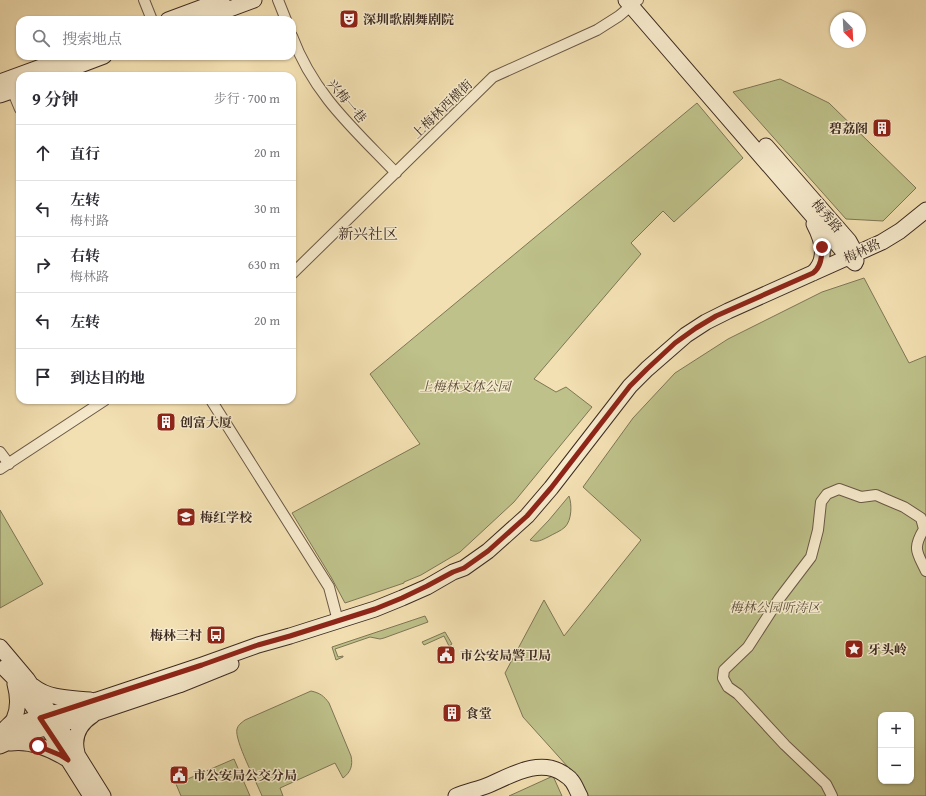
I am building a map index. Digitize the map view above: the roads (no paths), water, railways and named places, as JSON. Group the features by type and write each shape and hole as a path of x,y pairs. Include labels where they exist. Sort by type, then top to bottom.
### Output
{"main road":[{"path":"179,16 222,0"},
{"path":"211,16 254,0"},
{"name":"梅秀路","path":"634,1 795,195 853,259"},
{"name":"梅秀路","path":"634,1 840,231 851,244 853,259"},
{"path":"40,72 63,60"},
{"path":"62,72 93,60"},
{"path":"795,195 815,226 822,242 821,261 818,269 813,273"},
{"name":"梅林路","path":"2,739 24,722 49,721 193,680 257,654 378,617 415,602 461,579 499,552 526,527 560,489 634,392 672,354 729,318 853,259 900,232 926,210"},
{"name":"梅林路","path":"98,706 202,665 258,645 375,609 402,598 464,568 500,541 527,516 551,488 630,386 675,343 716,316 813,273 898,242 926,222"},
{"path":"840,231 863,242 882,242"},
{"path":"0,647 72,756 103,796"},
{"path":"0,662 36,689 49,695 98,706 78,731 72,756 91,796"},
{"path":"20,678 14,720 2,739 28,743 72,756"},
{"path":"456,796 466,792 473,793 525,769 538,767 551,767 561,772 571,779 580,796"}],"street":[{"path":"144,0 150,16"},
{"path":"278,0 284,16"},
{"name":"上梅林西横街","path":"296,270 493,77 597,30 619,16 634,1"},
{"name":"兴梅一巷","path":"296,45 308,71 323,94 341,116 396,173"},
{"path":"8,89 16,103"},
{"path":"0,452 4,467 99,404"},
{"path":"213,404 329,587 338,621"},
{"path":"832,796 826,784 786,745 738,694 728,687 722,678 724,670 748,647 780,599 811,557 818,530 821,502 827,494 839,489 861,497 876,495 904,507 921,518 924,529 918,539 916,552 926,571"}],"place":[{"name":"深圳歌剧舞剧院","path":"349,19"},
{"name":"碧荔阁","path":"882,128"},
{"name":"创富大厦","path":"166,422"},
{"name":"梅红学校","path":"186,517"},
{"name":"梅林三村","path":"216,635"},
{"name":"牙头岭","path":"854,649"},
{"name":"市公安局警卫局","path":"446,655"},
{"name":"食堂","path":"452,713"},
{"name":"市公安局公交分局","path":"179,775"}],"district":[{"name":"新兴社区","path":"368,233"}],"park label":[{"name":"上梅林文体公园","path":"465,386"},
{"name":"梅林公园听涛区","path":"775,607"}]}
